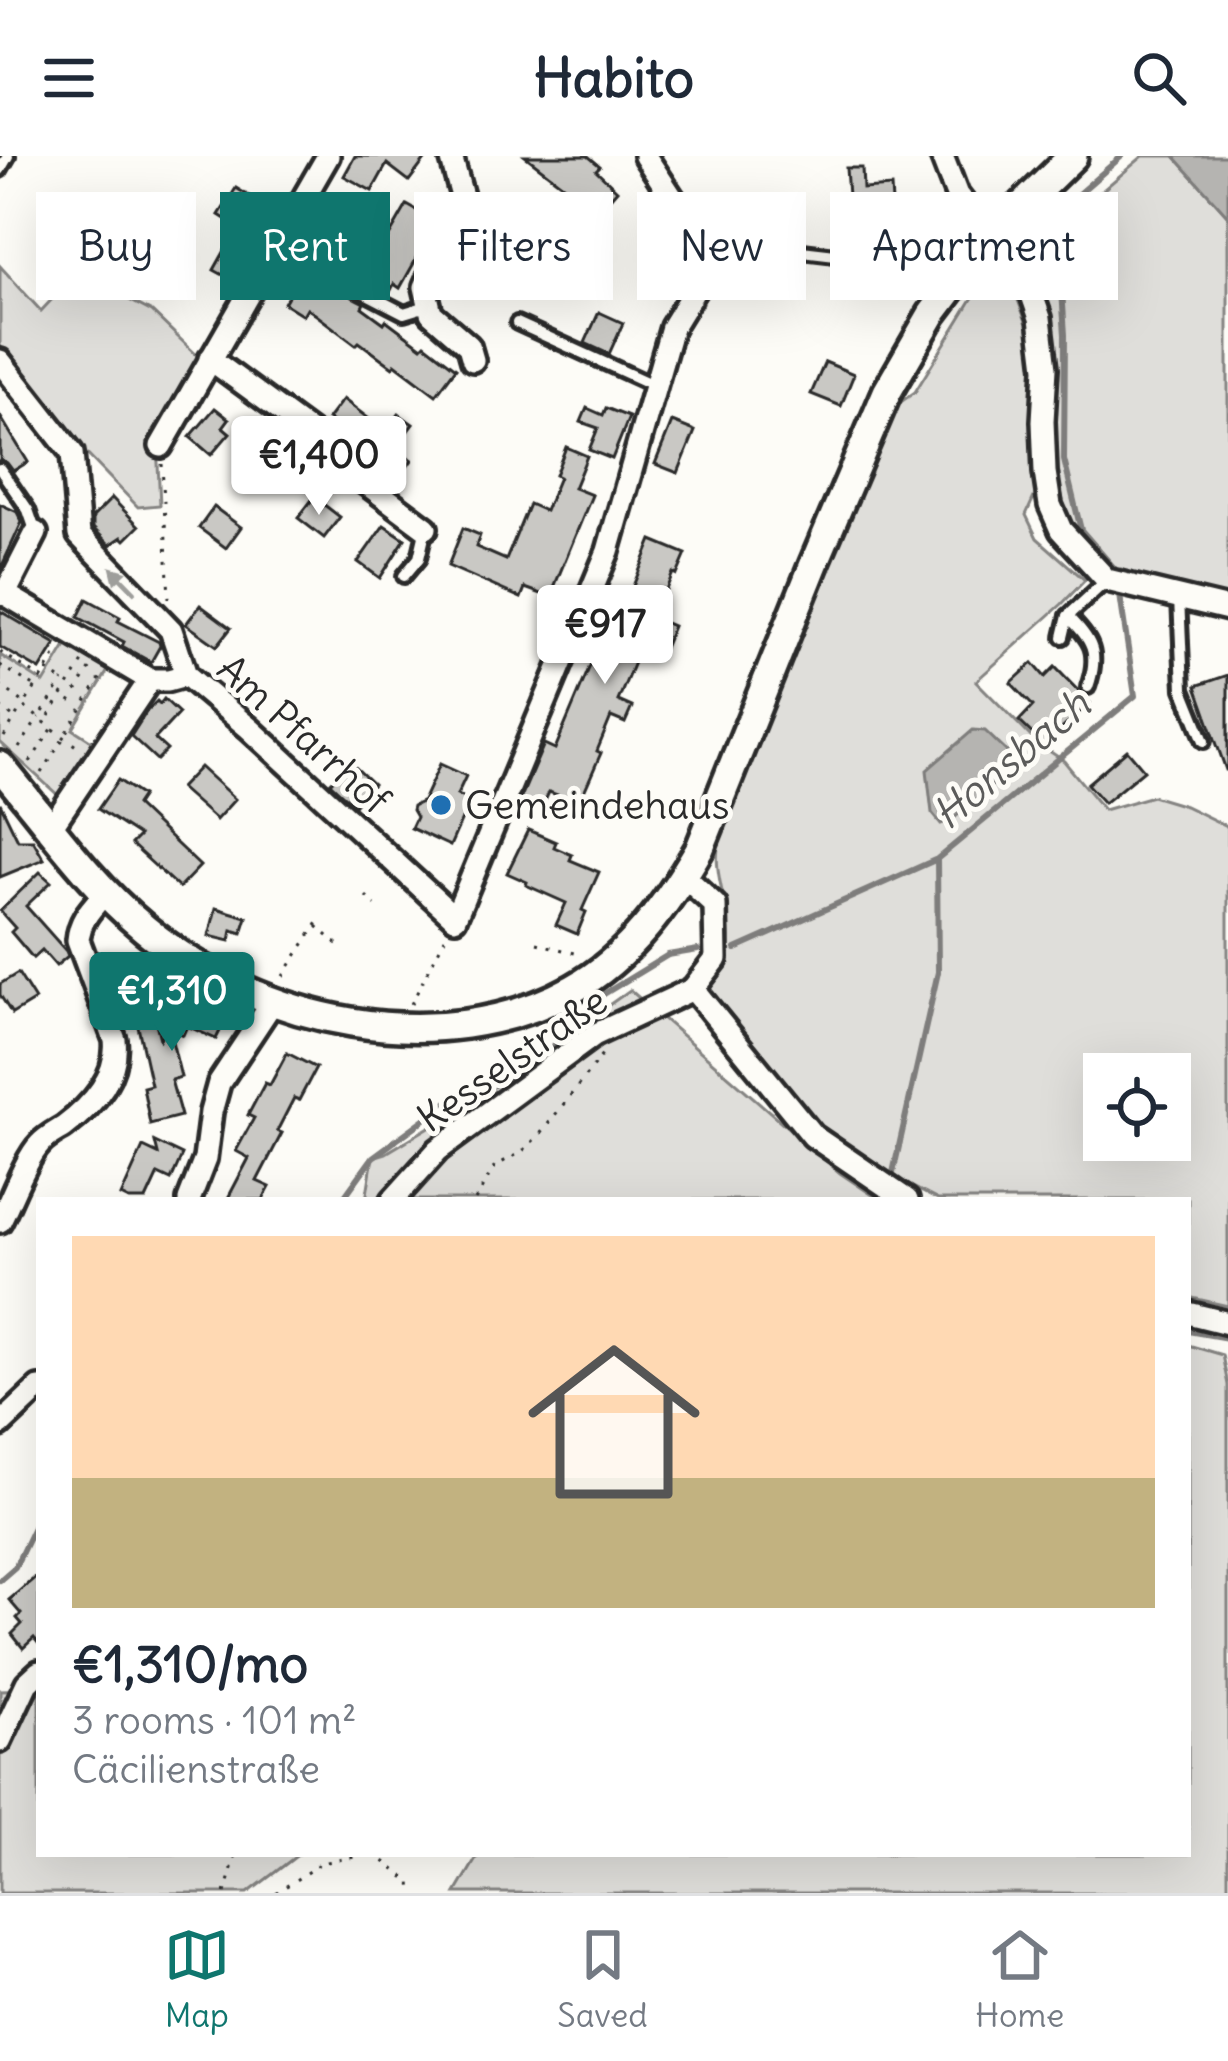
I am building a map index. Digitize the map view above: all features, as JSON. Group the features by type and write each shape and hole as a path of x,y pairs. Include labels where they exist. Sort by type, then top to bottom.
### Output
{"street":[{"path":"161,446 328,156"},
{"path":"451,156 463,200 425,286 431,313 470,346 472,359"},
{"path":"645,156 669,192"},
{"path":"942,156 956,192"},
{"path":"1036,192 1073,156"},
{"path":"455,918 608,551 672,327 688,300"},
{"path":"7,751 50,829 105,893 175,951 226,980 310,1012 399,1027 460,1025 532,1006 575,988 629,946 684,876 714,819 881,405 943,300"},
{"path":"1032,300 1045,346 1043,421 1050,505 1061,530 1107,580 1228,609"},
{"path":"211,359 319,439 335,461 426,528"},
{"path":"0,361 72,453 80,535 171,630 186,675"},
{"path":"35,532 5,594 150,680 50,829"},
{"name":"Am Pfarrhof","path":"150,680 186,675 455,918"},
{"path":"684,876 716,904 716,959 693,989 813,1136 903,1197"},
{"path":"0,1221 38,1145 87,1107 112,1072 115,1040 77,940 86,914 105,893"},
{"name":"Kesselstraße","path":"396,1197 439,1150 594,1035 693,989"},
{"path":"190,1197 206,1159 219,1083 274,1000"},
{"path":"1191,1314 1228,1323"},
{"path":"0,1425 36,1391"},
{"path":"0,1741 27,1683 36,1675"}],"lane":[{"path":"0,170 8,156"},
{"path":"379,300 404,313 430,305"},
{"path":"517,322 655,386"},
{"path":"0,469 28,510 35,532"},
{"path":"404,576 419,558 426,528"},
{"path":"1063,637 1068,616 1107,580"},
{"path":"1179,598 1183,689 1204,741"},
{"path":"1068,616 1089,639 1095,665 1088,687"}],"path":[{"path":"161,446 171,630"},
{"path":"0,652 42,678"},
{"path":"50,716 89,652"},
{"path":"7,751 15,718 53,660 48,657"},
{"path":"72,700 97,658"},
{"path":"0,665 36,687"},
{"path":"42,773 108,665"},
{"path":"46,670 69,685"},
{"path":"7,751 41,715 63,681"},
{"path":"0,685 81,748"},
{"path":"63,695 86,704"},
{"path":"0,707 15,718"},
{"path":"30,762 53,727"},
{"path":"366,896 375,905"},
{"path":"274,1000 285,972 321,918"},
{"path":"399,1027 455,918"},
{"path":"316,924 338,945"},
{"path":"537,943 610,962"},
{"path":"477,1197 495,1166 522,1152 541,1133 608,1048"},
{"path":"225,1893 235,1857"},
{"path":"276,1893 321,1863 356,1857"},
{"path":"377,1857 411,1882 412,1893"}],"shaded area":[{"path":"1143,156 1174,156 1228,216 1228,601 1141,580 1121,569 1108,574 1069,528 1056,468 1045,300 1118,300 1118,192 1100,192"},
{"path":"1174,156 1228,156 1228,216"},
{"path":"0,266 41,311 51,300 129,300 152,312 205,363 157,443 160,505 138,507 81,448 46,400 0,350"},
{"path":"971,300 1018,300 1033,340 1039,486 1026,515 1037,538 1085,580 976,681 1036,742 1064,761 1104,810 1152,796 1228,827 1228,1306 1191,1298 1191,1197 932,1197 901,1181 898,1194 817,1132 702,991 728,951 717,852 720,838 853,500 895,406 915,392"},
{"path":"71,638 112,664 73,729 98,745 60,797 0,742 0,655 44,683"},
{"path":"973,730 985,731 1007,752 1014,767 952,820 941,824 932,813 927,770"},
{"path":"630,990 840,1173 876,1197 366,1197 373,1157 481,1096"},
{"path":"1191,1346 1222,1355 1228,1385 1228,1893 456,1893 477,1857 1191,1857"},
{"path":"36,1689 36,1857 295,1857 248,1893 0,1893 0,1690"}],"building":[{"path":"355,156 428,156 409,181 387,164 372,191 344,176"},
{"path":"525,156 588,156 617,190 613,195 572,192"},
{"path":"846,168 862,168 863,189 891,187 891,192 848,192"},
{"path":"407,205 414,209 414,263 400,288 394,284 390,292 390,235"},
{"path":"358,300 384,323 386,320 422,347 425,344 456,368 436,395 307,308 303,315 284,303"},
{"path":"599,312 623,323 609,354 585,343"},
{"path":"825,362 854,374 841,406 811,394"},
{"path":"343,399 386,432 399,414 413,424 395,448 412,460 395,484 374,471 382,458 328,419"},
{"path":"215,408 229,419 223,427 230,433 211,455 190,437"},
{"path":"587,408 603,415 606,408 629,417 612,459 589,450 598,428 581,422"},
{"path":"0,416 28,462 13,471 0,459"},
{"path":"672,422 695,431 678,473 655,464"},
{"path":"282,438 305,455 285,483 262,465"},
{"path":"566,447 587,456 574,488 592,495 550,597 525,588 521,598 448,566 463,528 480,535 476,547 506,560 529,504 545,511"},
{"path":"314,497 340,517 324,538 298,518"},
{"path":"112,498 139,526 125,540 122,537 110,545 93,528 93,517"},
{"path":"0,504 17,512 22,522 0,570"},
{"path":"214,507 241,527 226,548 199,528"},
{"path":"384,525 405,539 380,578 358,562"},
{"path":"652,540 686,554 654,618 673,626 664,648 649,641 643,657 637,655 618,701 632,707 625,723 611,717 579,803 549,792 538,816 517,807 544,744 555,749 592,661 601,664"},
{"path":"87,599 159,642 151,662 78,617"},
{"path":"200,605 231,628 217,646 186,624"},
{"path":"0,611 56,644 40,670 0,647"},
{"path":"1033,663 1045,677 1055,667 1090,703 1044,745 1019,721 1033,706 1011,683"},
{"path":"1228,675 1228,770 1226,770 1196,686"},
{"path":"164,699 179,713 155,739 167,750 157,760 131,736 147,711"},
{"path":"1127,750 1144,770 1104,803 1087,784"},
{"path":"350,762 373,784 354,805 330,783"},
{"name":"Gemeindehaus","path":"440,764 466,776 457,795 470,801 450,846 411,828 416,817 413,806 423,801"},
{"path":"200,767 235,799 216,820 180,788"},
{"path":"118,780 142,796 136,805 200,866 179,888 131,844 139,836 98,809"},
{"path":"0,803 18,840 33,840 44,859 0,877"},
{"path":"528,830 556,842 554,847 572,855 570,860 599,872 577,934 556,925 566,903 507,873"},
{"path":"40,872 51,882 26,906 66,951 68,956 56,966 42,950 33,958 0,911"},
{"path":"216,908 247,917 242,933 232,930 230,941 209,936"},
{"path":"18,973 35,1000 12,1014 0,995 0,984"},
{"path":"190,998 228,1015 216,1039 187,1026 183,1035 169,1029 181,1077 171,1080 181,1116 150,1124 143,1087 151,1085 137,1022 153,1011 160,1039 176,1004 185,1008"},
{"path":"287,1053 316,1068 299,1100 294,1098 257,1181 270,1187 265,1197 229,1197 249,1158 236,1151 254,1118 248,1115 265,1083 270,1085"},
{"path":"155,1142 182,1155 171,1180 158,1174 147,1197 121,1196 143,1147 158,1154"},
{"path":"36,1577 36,1640 23,1648 12,1634 22,1624 17,1618 21,1614 9,1600"}],"waterway":[{"name":"Honsbach","path":"1114,568 1081,530 1064,460 1062,290 1042,258 1037,238 1054,215 1122,156"},
{"name":"Honsbach","path":"891,1182 938,972 937,859 1135,696 1120,595"},
{"path":"736,949 935,860"},
{"path":"344,1197 373,1157 470,1086 527,1073 604,994 668,955 698,950"},
{"name":"Honsbach","path":"1191,1332 1228,1338"},
{"path":"0,1580 15,1567 36,1525"}],"place":[{"name":"Gemeindehaus","path":"441,805"}]}
